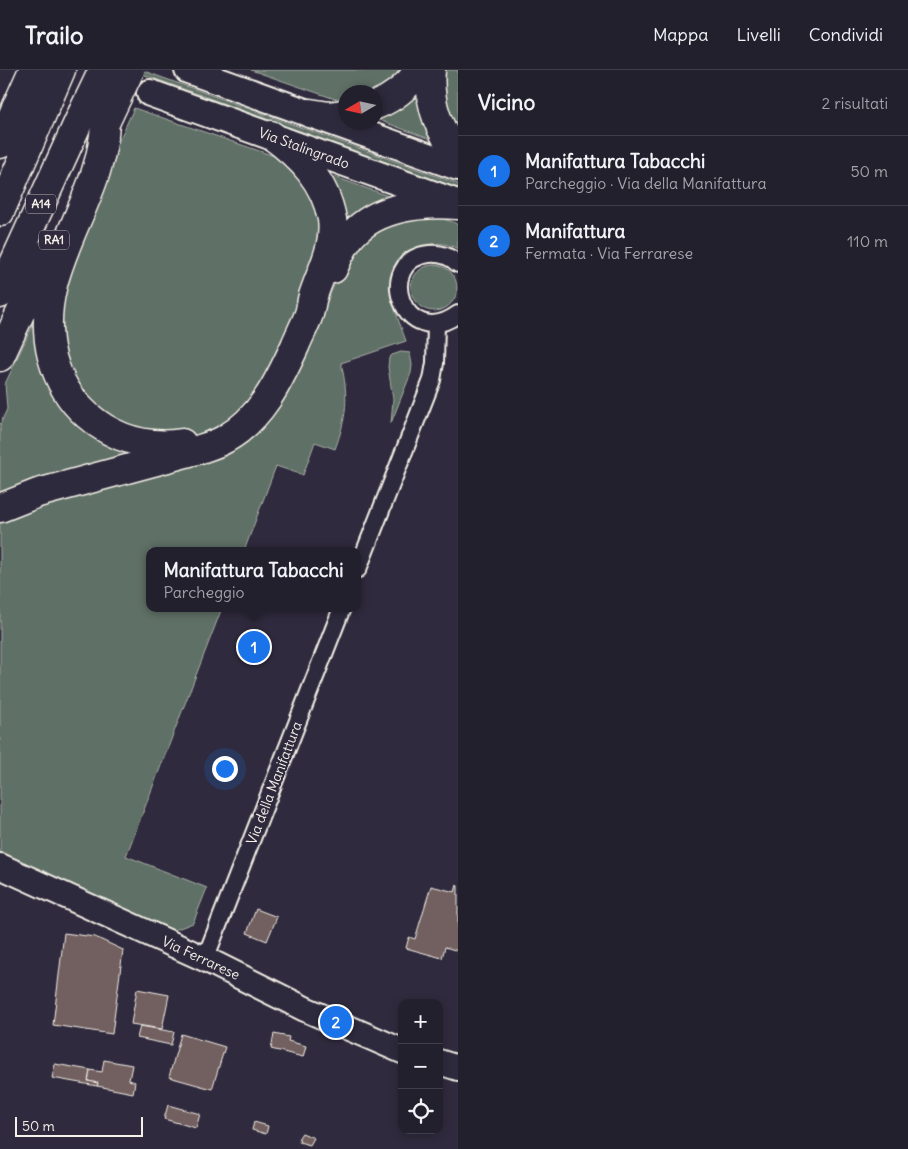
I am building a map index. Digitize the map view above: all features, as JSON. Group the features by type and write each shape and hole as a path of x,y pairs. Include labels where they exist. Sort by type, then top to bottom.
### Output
{"highway":[{"name":"A14","path":"0,212 34,88 61,70"},
{"name":"A14","path":"0,294 94,119 103,70"},
{"name":"RA1","path":"0,357 44,262 94,119 130,70"},
{"path":"383,102 403,88 419,70"},
{"path":"431,70 430,86 434,112 444,134 458,154"},
{"path":"0,123 34,88"},
{"path":"0,144 34,88"},
{"path":"310,113 328,116 338,115"},
{"path":"94,119 104,144 100,161 68,237 52,285 48,329 51,352 58,373 68,393 86,414 108,430 137,442 154,445 180,443 202,439 241,427"},
{"path":"270,135 298,156 311,171 323,192 332,220 330,248 313,295 309,314"},
{"path":"0,508 45,491 225,440 259,410 275,387 309,314 320,297 348,240 364,224 386,212 440,203 458,204"}],"main road":[{"path":"188,70 458,168"},
{"name":"Via Stalingrado","path":"150,93 458,204"},
{"name":"Via Ferrarese","path":"0,866 205,959 305,1009 398,1049"},
{"path":"443,1063 458,1068"}],"street":[{"path":"458,264 446,256 427,254 412,261 401,275 398,286 399,296 405,310 419,321 436,324 450,320 458,314"},
{"path":"361,561 432,380 436,363 436,324"},
{"name":"Via della Manifattura","path":"205,959 340,612"}],"green space":[{"path":"131,70 141,70 458,184 458,188"},
{"path":"251,70 409,70 383,87 383,85 338,85 338,99"},
{"path":"439,70 458,70 458,137 451,128"},
{"path":"416,88 435,141 383,122 383,110"},
{"path":"134,108 277,157 292,166 319,204 324,249 256,399 217,429 184,439 124,431 69,380 57,308 101,180"},
{"path":"329,176 332,176 391,197 347,229"},
{"path":"436,217 453,222 458,225 458,249 444,244 425,245 405,254 396,264 392,275 391,287 393,301 406,341 341,363 344,375 346,406 335,449 315,442 303,475 276,466 246,547 146,547 146,612 220,612 126,856 207,888 193,923 169,932 0,854 0,516 193,457 307,347 342,267 352,250 389,220"},
{"path":"429,265 439,265 453,275 457,288 453,301 447,307 439,311 429,311 415,301 411,293 411,283 421,269"},
{"path":"36,318 41,342 136,453 0,500 0,425 7,409 5,384"},
{"path":"401,352 410,353 411,373 391,423 393,399 388,367 389,358"}],"building":[{"path":"457,885 458,951 445,947 442,958 406,948 409,937 415,939 431,886 455,892"},
{"path":"256,909 277,917 267,941 247,933"},
{"path":"64,933 95,937 123,950 112,1034 53,1025"},
{"path":"137,989 169,995 162,1029 131,1024"},
{"path":"140,1026 174,1032 171,1045 137,1038"},
{"path":"181,1034 225,1047 212,1089 169,1077"},
{"path":"274,1034 289,1037 288,1041 306,1046 303,1057 271,1049"},
{"path":"104,1060 132,1065 129,1080 135,1082 133,1093 97,1086 98,1083 88,1081 90,1070 102,1072"},
{"path":"55,1064 90,1070 88,1081 98,1083 97,1086 52,1078"},
{"path":"168,1105 200,1114 196,1128 164,1119"},
{"path":"254,1122 268,1126 266,1134 252,1130"},
{"path":"302,1133 314,1138 310,1145 299,1142 300,1139 298,1139"}],"place":[{"name":"Manifattura Tabacchi","path":"254,647"},
{"name":"Manifattura","path":"336,1022"}]}
